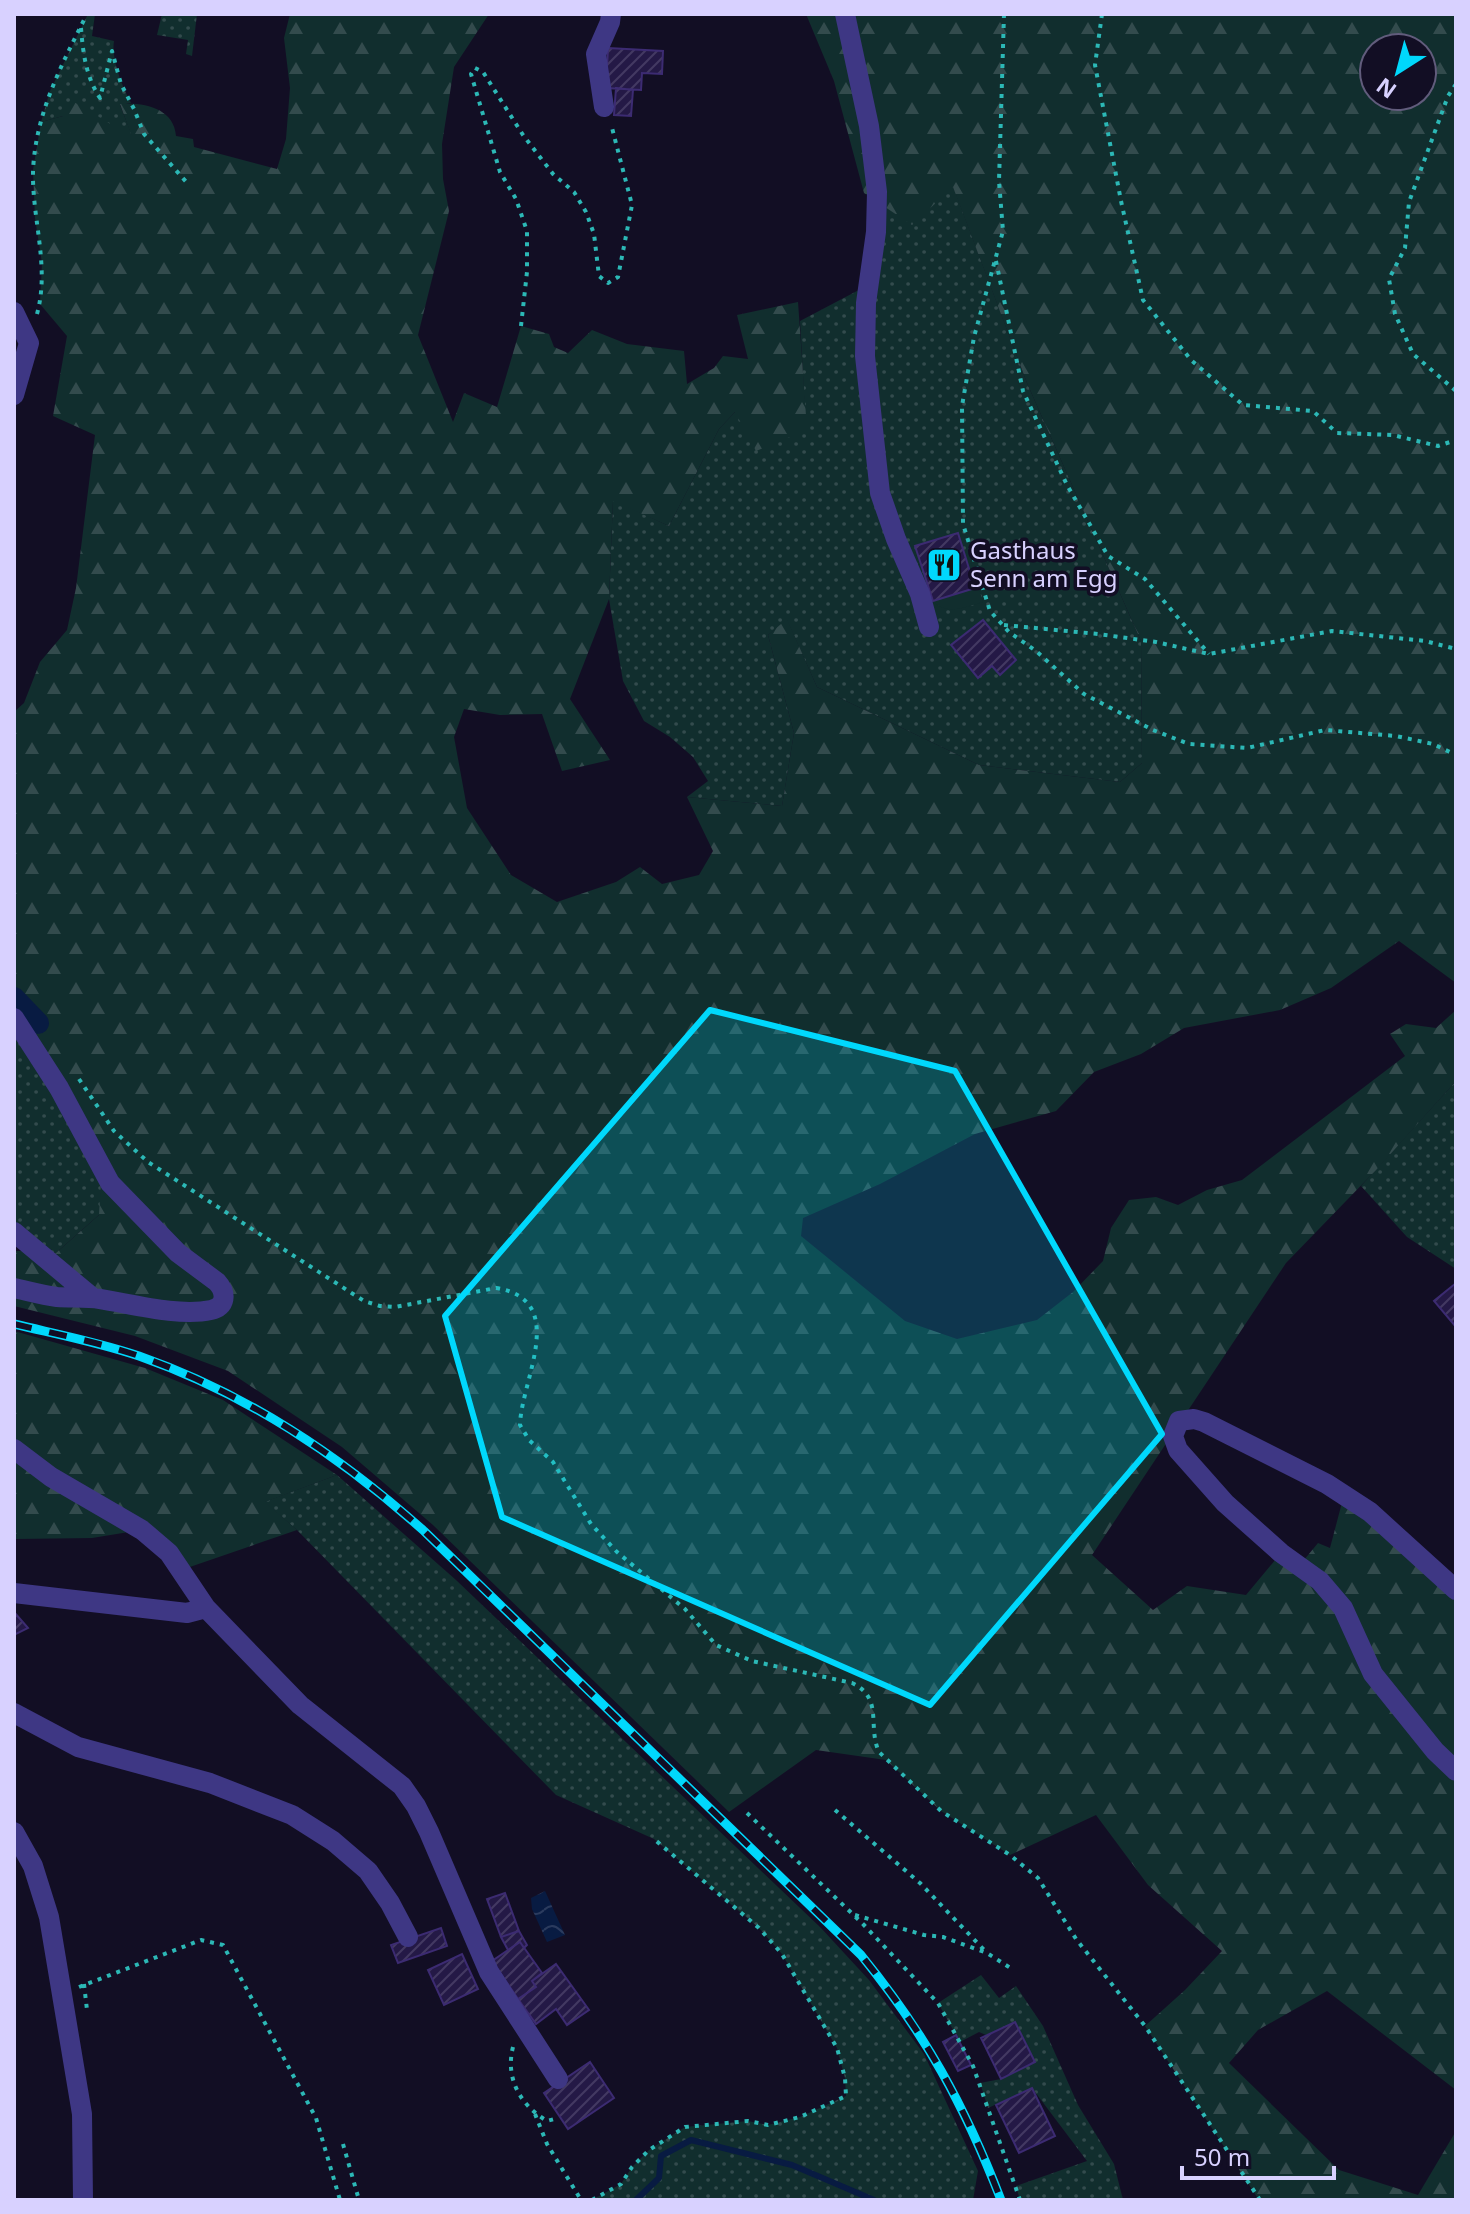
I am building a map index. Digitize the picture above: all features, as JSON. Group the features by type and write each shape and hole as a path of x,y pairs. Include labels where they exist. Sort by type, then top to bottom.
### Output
{"lane":[{"path":"604,107 596,54 611,14"},
{"path":"845,14 869,126 877,192 876,232 866,303 865,356 880,493 920,594 929,627"},
{"path":"14,312 29,343 14,395"},
{"path":"14,1018 59,1088 110,1183 178,1253 217,1282 224,1298 222,1304 211,1310 187,1312 93,1298 54,1296 14,1288"},
{"path":"14,1232 93,1298"},
{"path":"1456,1590 1370,1512 1327,1484 1204,1422 1194,1419 1179,1421 1173,1436 1178,1450 1225,1503 1281,1553 1320,1581 1343,1608 1373,1674 1435,1751 1456,1771"},
{"path":"14,1449 51,1477 142,1530 169,1553 206,1608 300,1705 402,1786 429,1832 489,1972 558,2079"},
{"path":"14,1593 187,1613 206,1608"},
{"path":"14,1713 78,1747 210,1783 292,1815 333,1841 368,1871 408,1937"},
{"path":"14,1832 33,1866 42,1891 82,2114 83,2200"}],"path":[{"path":"29,343 40,304 42,263 35,218 33,170 41,116 87,14"},
{"path":"1004,14 999,181 1003,231 974,337 962,406 963,524 990,611 1084,694 1153,730 1189,744 1247,748 1325,730 1396,736 1433,744 1456,755"},
{"path":"1102,14 1095,65 1143,300 1191,360 1243,405 1313,411 1337,433 1393,435 1438,446 1456,440"},
{"path":"81,25 84,56 92,86 100,98 112,51 121,84 144,134 188,184"},
{"path":"521,326 527,272 527,231 516,199 500,172 471,74 475,68 483,72 545,164 574,192 594,234 599,276 608,283 618,277 632,205 604,107"},
{"path":"1456,84 1448,96 1409,202 1405,248 1389,279 1395,314 1413,354 1456,391"},
{"path":"995,259 1023,391 1067,485 1108,556 1145,579 1209,654"},
{"path":"1003,625 1156,642 1209,654 1332,631 1425,641 1456,649"},
{"path":"74,1071 114,1131 148,1162 364,1301 395,1307 496,1288 519,1296 535,1316 537,1331 536,1356 520,1425 529,1440 553,1462 591,1524 617,1552 685,1609 716,1645 752,1661 852,1683 862,1688 872,1703 874,1743 879,1752 941,1811 1010,1855 1038,1878 1076,1939 1145,2026 1260,2200"},
{"path":"835,1810 920,1883 987,1953"},
{"path":"747,1813 853,1914 938,2003 973,2066 1020,2200"},
{"path":"592,2200 621,2184 649,2150 685,2127 748,2121 768,2125 800,2117 846,2096 837,2048 782,1954 759,1928 654,1839"},
{"path":"853,1914 924,1935 943,1937 987,1953 1012,1969"},
{"path":"61,1993 201,1940 223,1945 316,2118 340,2200"},
{"path":"525,2028 514,2045 509,2063 514,2086 535,2114 547,2144 581,2200"},
{"path":"535,2114 547,2121 558,2118"},
{"path":"343,2144 359,2200"}],"highlighted area":[{"path":"710,1010 955,1071 1162,1434 930,1705 502,1517 445,1316"}],"green space":[{"path":"88,14 95,14 92,36 114,41 116,64 131,103 120,105 133,138 63,116 41,122 50,91"},
{"path":"162,14 197,14 192,56 186,54 188,40 157,35"},
{"path":"290,14 489,14 454,67 442,144 443,179 449,211 418,335 453,422 464,393 497,407 521,326 549,334 554,347 568,353 592,330 627,344 684,351 687,384 714,368 723,356 748,359 737,315 798,302 807,430 756,451 735,412 719,429 669,526 613,501 609,599 570,699 610,760 562,771 542,714 500,715 464,709 454,737 467,808 511,875 557,902 616,882 640,867 662,884 699,875 713,851 687,797 782,806 794,733 768,635 787,619 817,687 979,765 1120,782 1142,763 1141,641 1027,383 953,187 912,225 864,193 834,81 806,14 1456,14 1456,983 1399,941 1331,988 1280,1010 1184,1028 1141,1054 1094,1072 1056,1111 975,1134 880,1184 803,1218 801,1236 905,1321 957,1339 1037,1320 1073,1292 1103,1261 1111,1228 1129,1200 1156,1197 1178,1205 1207,1190 1242,1180 1405,1056 1390,1034 1406,1024 1436,1028 1456,1010 1456,1081 1286,1263 1092,1555 1153,1610 1187,1586 1246,1595 1281,1553 1299,1566 1318,1543 1330,1548 1344,1495 1456,1590 1456,2090 1327,1991 1258,2030 1229,2063 1339,2170 1418,2195 1456,2131 1456,2200 1259,2200 1145,2026 1222,1951 1148,1885 1096,1815 1010,1855 941,1811 886,1760 816,1750 729,1812 433,1525 342,1447 228,1371 135,1336 14,1306 14,1251 36,1251 48,1260 99,1215 102,1165 14,1020 14,712 24,703 40,662 67,630 76,588 95,435 53,416 67,336 40,304 42,263 35,218 33,170 41,122 63,116 74,102 132,137 120,104 139,104 164,113 170,119 176,136 193,139 194,147 277,169 286,139 290,88 284,38"},
{"path":"953,186 1027,383 1141,641 1142,763 1120,782 979,765 817,687 787,620 768,635 794,733 782,806 687,797 708,781 693,757 670,737 644,721 623,681 609,599 613,500 669,526 719,429 736,411 806,430 800,321 874,282 880,204"},
{"path":"971,563 983,602 963,608 938,606 933,601 975,588 968,564"},
{"path":"14,1020 102,1165 100,1214 48,1260 14,1232"},
{"path":"1456,1081 1456,1269 1407,1237 1361,1186"},
{"path":"14,1331 145,1368 223,1400 337,1475 265,1502 297,1530 181,1570 141,1530 92,1538 14,1539"},
{"path":"337,1475 456,1580 821,1928 869,1980 924,2054 978,2171 973,2200 592,2200 621,2184 649,2150 685,2127 748,2121 768,2125 800,2117 846,2096 837,2048 782,1954 759,1928 654,1839 556,1795 297,1530 264,1502"},
{"path":"981,1975 999,1998 1016,1986 1043,2026 1078,2105 1114,2164 1123,2200 1020,2200 1016,2186 1087,2161 1032,2088 988,2108 980,2083 1001,2079 1034,2062 1015,2022 986,2035 979,2032 960,2042 938,2003"}],"water":[{"path":"545,1891 565,1935 547,1942 532,1909 531,1898"}],"building":[{"path":"608,48 663,51 662,74 642,73 641,90 606,88"},
{"path":"616,88 633,90 631,116 614,115"},
{"path":"958,533 975,588 933,601 915,546"},
{"path":"983,620 1016,660 1000,675 992,666 978,678 951,645"},
{"path":"1456,1283 1456,1327 1434,1301"},
{"path":"14,1612 28,1628 14,1635"},
{"path":"505,1893 519,1931 501,1937 487,1899"},
{"path":"441,1928 447,1946 398,1963 391,1945"},
{"path":"519,1931 527,1945 524,1948 520,1942 508,1950 501,1937"},
{"path":"520,1942 542,1973 532,1981 536,1987 518,1999 492,1961"},
{"path":"462,1954 478,1989 444,2005 428,1970"},
{"path":"556,1964 589,2010 567,2025 556,2009 536,2024 518,1999 536,1987 532,1981"},
{"path":"1015,2022 1035,2062 1001,2079 981,2038"},
{"path":"956,2035 971,2065 958,2071 943,2042"},
{"path":"590,2062 614,2098 568,2129 544,2093"},
{"path":"1032,2088 1055,2136 1019,2153 996,2105"}],"waterway":[{"path":"14,998 38,1023"},
{"path":"636,2200 659,2178 661,2156 691,2140 792,2165 874,2200"}],"railway":[{"path":"14,1324 124,1351 217,1389 325,1452 424,1531 861,1955 905,2014 942,2072 973,2132 1001,2200"}],"place":[{"name":"Gasthaus Senn am Egg","path":"944,565"}]}
